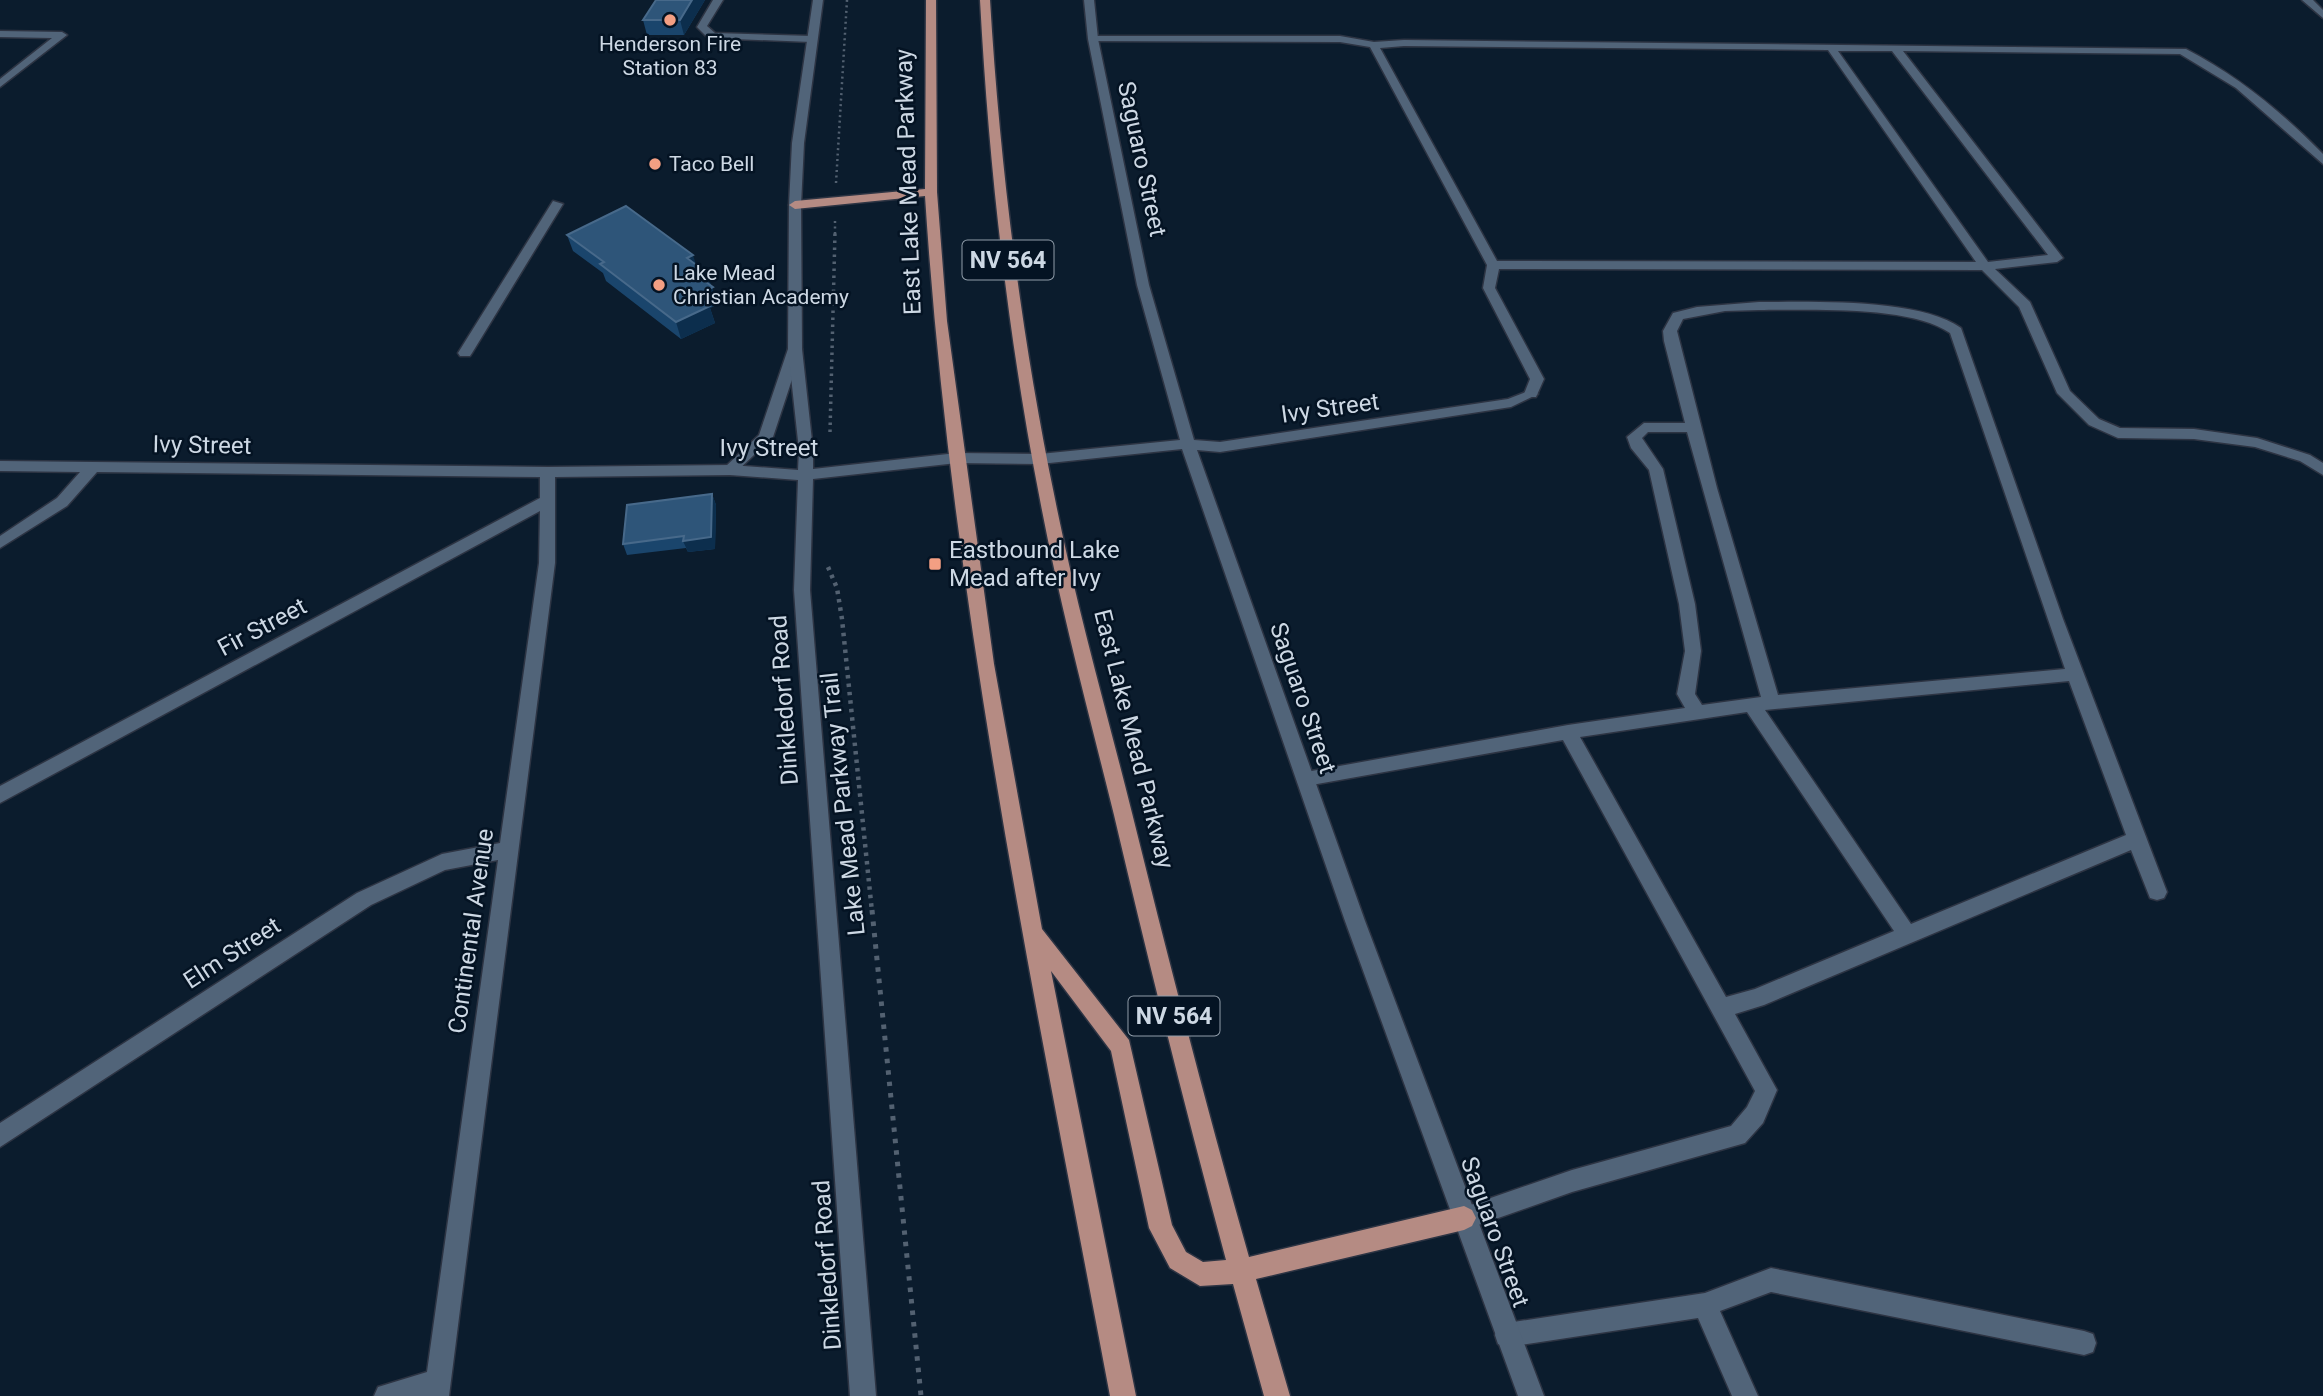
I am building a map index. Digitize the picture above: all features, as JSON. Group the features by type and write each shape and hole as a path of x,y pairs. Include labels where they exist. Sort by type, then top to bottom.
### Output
{"main road":[{"name":"East Lake Mead Parkway","path":"931,0 931,192 940,321 985,664 1033,933 1121,1384 1131,1396"},
{"name":"East Lake Mead Parkway","path":"985,0 990,105 1006,243 1040,459 1137,873 1240,1270 1277,1396"},
{"path":"794,205 931,192"},
{"path":"1033,933 1121,1048 1161,1228 1178,1260 1199,1274 1240,1270 1464,1218"}],"street":[{"path":"718,0 702,27 712,36 811,39"},
{"name":"Dinkledorf Road","path":"818,0 811,39 794,205 795,349 806,450 803,475 802,590 863,1396"},
{"name":"Saguaro Street","path":"1089,0 1093,39 1143,285 1188,444 1464,1218 1531,1396"},
{"path":"2306,0 2323,15"},
{"path":"0,34 62,35 0,84"},
{"path":"1093,39 1339,39 1374,45 1404,43 2182,51 2220,69 2288,124 2323,161"},
{"path":"1374,45 1493,265 1985,266 2057,258 1895,48"},
{"path":"1832,49 1985,266 2025,305 2064,393 2094,422 2118,433 2193,434 2258,443 2305,458 2323,470"},
{"path":"465,353 557,204"},
{"name":"Ivy Street","path":"0,466 548,472 730,470 803,475 957,458 1040,459 1188,444 1220,447 1511,403 1531,394 1537,379 1489,288 1493,265"},
{"path":"1906,933 1762,703 1670,331 1678,316 1686,312 1706,308 1847,307 1906,313 1948,325 1961,338 2076,674 2157,892"},
{"path":"730,470 766,437 795,349"},
{"path":"1693,427 1644,428 1634,437 1636,445 1656,469 1687,604 1693,651 1686,694 1697,713"},
{"path":"0,543 62,502 93,467"},
{"name":"Continental Avenue","path":"437,1389 547,563 548,472"},
{"name":"Fir Street","path":"0,795 547,501"},
{"path":"1306,779 1568,732 1762,703 2076,674"},
{"path":"1464,1218 1572,1181 1737,1135 1752,1122 1762,1107 1766,1090 1568,732"},
{"path":"1720,1008 1757,998 1906,933 2137,839"},
{"name":"Elm Street","path":"0,1136 364,899 442,862 509,850"},
{"path":"1507,1335 1705,1305 1771,1280 2084,1343"},
{"path":"1705,1305 1745,1396"},
{"path":"387,1396 437,1389"}],"path":[{"path":"836,185 847,0"},
{"path":"832,471 830,447 835,212"},
{"name":"Lake Mead Parkway Trail","path":"827,556 842,619 921,1396"}],"building":[{"path":"656,0 692,0 680,20 643,20"},
{"name":"Lake Mead Christian Academy","path":"626,206 693,255 687,258 707,273 699,277 713,287 696,296 710,306 676,322 567,235"},
{"path":"712,494 711,537 683,541 684,536 623,544 627,505"}],"place":[{"name":"Henderson Fire Station 83","path":"670,20"},
{"name":"Taco Bell","path":"655,164"},
{"name":"Lake Mead Christian Academy","path":"659,285"},
{"name":"Eastbound Lake Mead after Ivy","path":"935,564"}]}
